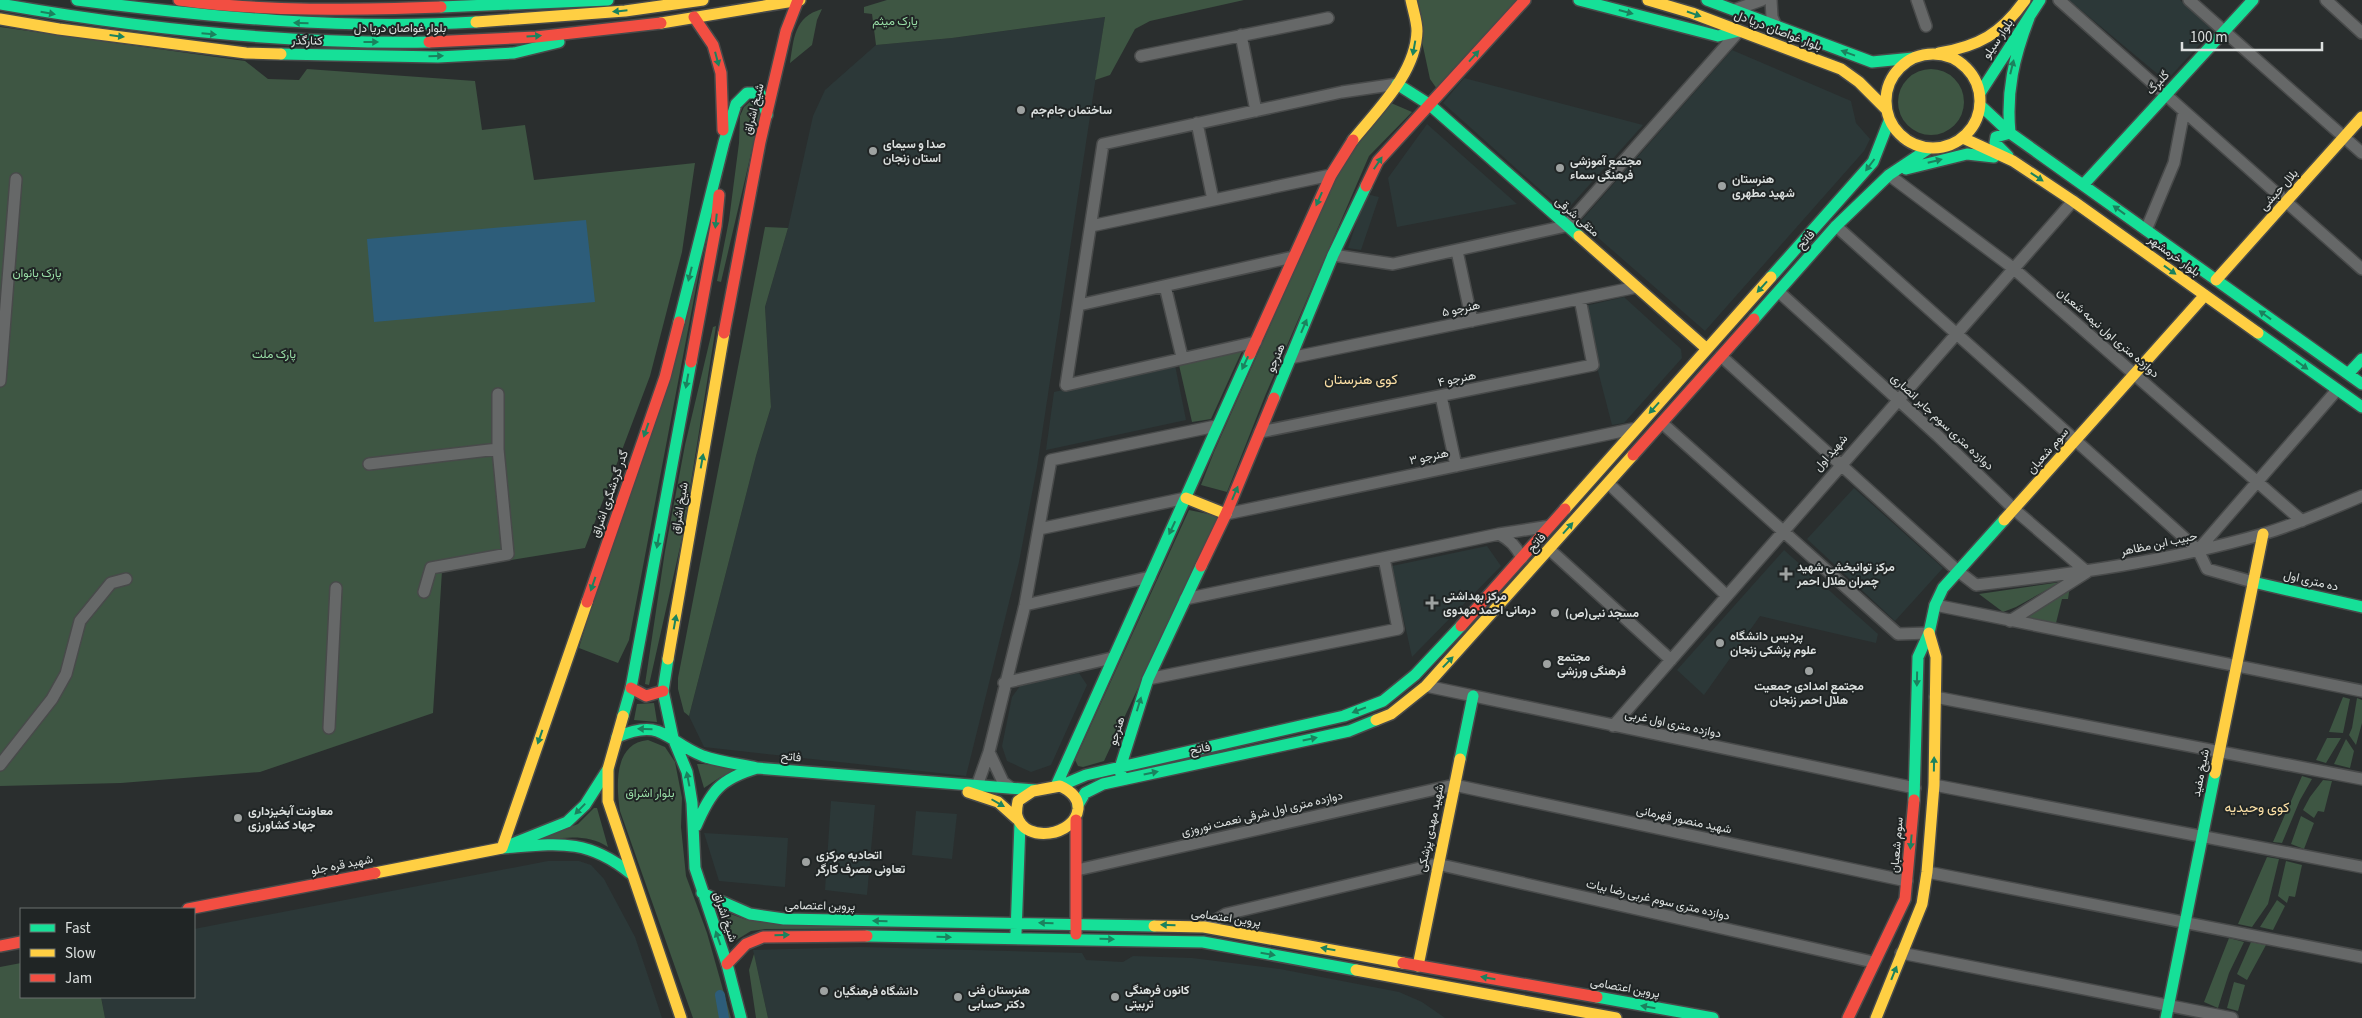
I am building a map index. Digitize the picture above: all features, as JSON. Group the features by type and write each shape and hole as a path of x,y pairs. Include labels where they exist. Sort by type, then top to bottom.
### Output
{"main road":[{"name":"بلوار غواصان دریا دل","path":"77,0 175,13 288,23 448,24 611,12 703,0"},
{"path":"175,13 178,0 223,6 383,4 447,7 608,0"},
{"name":"بلوار غواصان دریا دل","path":"0,4 48,14 205,34 370,42 450,41 613,30 799,0"},
{"name":"شیخ اشراق","path":"741,1018 727,964 695,868 694,830 687,772 673,738 663,691 728,308 767,115 786,32 799,0"},
{"name":"هنرجو","path":"1058,786 1112,658 1331,175 1347,148 1397,84 1412,59 1417,30 1411,0"},
{"name":"هنرجو","path":"1120,768 1148,679 1226,514 1333,255 1378,160 1525,0"},
{"path":"1579,0 1718,36 1739,31"},
{"name":"بلوار غواصان دریا دل","path":"1648,0 1692,13 1841,69 1860,82 1886,109"},
{"name":"بلوار غواصان دریا دل","path":"1706,0 1872,62 1913,58"},
{"name":"بلوار سیلو","path":"1934,54 1962,50 1984,42 2002,28 2025,0"},
{"name":"بلوار سیلو","path":"1980,93 2040,0"},
{"name":"گلبرگ","path":"2083,185 2253,0"},
{"path":"447,7 448,24"},
{"name":"شیخ اشراق","path":"681,1018 634,877 616,831 608,801 608,770 631,688 716,226 724,142 721,73 713,45 694,17"},
{"path":"2014,161 1995,143 1996,137 2010,133 2007,89 2016,52 2029,18"},
{"name":"کنارگذر","path":"0,19 246,52 438,57 514,53 613,30"},
{"path":"280,39 280,54"},
{"path":"1934,54 1949,56 1970,70 1980,93 1980,105 1975,123 1963,138 1947,146 1928,149 1916,146 1905,140 1889,121 1886,109 1888,84 1894,74 1913,58 1934,54"},
{"path":"1860,82 1867,81 1873,76 1875,69 1872,62"},
{"name":"متقی شرقی","path":"1397,84 1430,105 1707,349"},
{"path":"724,142 736,104 747,92 760,93 767,115"},
{"name":"بلوار خرمشهر","path":"1980,105 2010,133 2362,384"},
{"name":"بلال حبشی","path":"2216,280 2362,117"},
{"name":"فاتح","path":"1058,786 1086,775 1344,716 1383,701 1415,675 1439,650 1873,162 1889,121"},
{"name":"بلوار خرمشهر","path":"1963,138 2014,161 2362,407"},
{"name":"گدر گردشگری اشراق","path":"502,848 665,377 724,142"},
{"name":"فاتح","path":"1078,805 1085,793 1093,788 1122,779 1349,730 1391,714 1426,686 1836,226 1888,175 1928,149"},
{"path":"1888,175 1967,154 2014,161"},
{"name":"سوم شعبان","path":"1850,1013 1905,899 1915,788 1918,657 1930,633 1934,605 1944,588 2205,295"},
{"path":"2348,374 2362,359"},
{"path":"1186,498 1226,514"},
{"name":"شیخ مفید","path":"2166,1018 2263,534"},
{"name":"ده متری اول","path":"2253,582 2362,607"},
{"name":"سوم شعبان","path":"1875,1017 1922,904 1927,872 1934,786 1936,657 1930,633"},
{"path":"631,688 643,696 650,696 663,691"},
{"name":"شهید مهدی پزشکی","path":"1418,966 1437,864 1473,696"},
{"path":"1383,701 1391,714"},
{"name":"فاتح","path":"617,736 631,730 646,728 660,731 700,755 757,768 942,783"},
{"path":"694,830 709,794 723,782 739,773 757,768"},
{"path":"1120,768 1122,779"},
{"path":"502,848 567,822 585,806 608,770"},
{"path":"942,783 1034,790"},
{"path":"942,783 998,802 1035,833 1050,833 1069,827 1076,820"},
{"path":"1016,938 1019,821 1016,807 1018,801 1027,793 1058,786 1072,794 1078,805 1076,820 1076,939"},
{"path":"502,848 571,844 595,848 616,860 634,877"},
{"name":"شهید قره جلو","path":"193,908 502,848"},
{"path":"988,922 999,915 1007,905 1017,886"},
{"name":"پروین اعتصامی","path":"702,893 750,914 784,919 1204,927 1713,1018"},
{"path":"727,964 747,940 763,936 1203,942 1616,1018"},
{"path":"0,946 20,942"},
{"path":"1850,1013 1858,1018"}],"street":[{"path":"1734,10 1762,0"},
{"path":"1771,0 1772,17 1776,26"},
{"path":"1917,0 1926,26"},
{"path":"2059,0 2362,269"},
{"path":"2189,0 2362,153"},
{"path":"2326,0 2362,33"},
{"path":"1142,56 1328,18"},
{"path":"1333,255 1393,264 1566,226 1739,31"},
{"path":"1242,35 1256,111"},
{"path":"1256,342 1182,357 1066,385 1103,144 1342,92 1397,84"},
{"path":"2146,230 2174,163 2184,111"},
{"path":"1197,124 1213,200"},
{"path":"1090,226 1331,175"},
{"name":"دوازده متری اول نیمه شعبان","path":"1888,175 2013,268 2302,521"},
{"path":"0,381 16,178"},
{"name":"شهید اول","path":"1613,726 1784,531 1840,464 2073,201"},
{"path":"1836,226 2198,550 2207,569 2253,582"},
{"path":"1457,251 1472,321"},
{"path":"1079,305 1293,257"},
{"path":"1164,286 1182,357"},
{"name":"هنرجو ۵","path":"1290,358 1637,287"},
{"name":"دوازده متری سوم جابر انصاری","path":"1779,292 2015,510 2088,572"},
{"name":"هنرجو ۴","path":"1260,432 1593,365 1580,299"},
{"name":"حبیب ابن مظاهر","path":"1721,356 1958,572 1976,585 2088,572 2158,560 2263,534 2302,521 2362,496"},
{"path":"2198,550 2337,390"},
{"path":"424,592 431,568 508,554 498,449 498,394"},
{"path":"1441,396 1456,466"},
{"path":"1662,423 1898,634 1930,633"},
{"path":"977,786 988,752 1025,605 1051,460 1216,426"},
{"name":"هنرجو ۳","path":"1226,514 1637,428"},
{"path":"369,464 498,449"},
{"path":"1608,483 1727,596"},
{"path":"1038,529 1186,498"},
{"path":"1185,599 1498,534 1550,526"},
{"path":"1498,534 1508,540 1522,558"},
{"path":"1550,549 1670,660"},
{"path":"1148,679 1398,629 1384,558"},
{"path":"2010,621 2088,572"},
{"path":"1025,605 1150,577"},
{"path":"0,766 52,699 66,674 80,621 111,583 126,578"},
{"path":"329,728 336,588"},
{"path":"1934,605 2362,691"},
{"path":"1004,683 1112,658"},
{"name":"دوازده متری اول غربی","path":"1426,686 1915,788"},
{"path":"1935,697 2220,750 2362,779"},
{"path":"988,752 1003,782 1011,788"},
{"name":"دوازده متری اول شرقی نعمت نوروزی","path":"1077,870 1454,784"},
{"name":"شهید منصور قهرمانی","path":"1454,784 1907,881"},
{"path":"1934,786 2362,867"},
{"path":"1204,927 1226,914 1437,864"},
{"name":"دوازده متری سوم غربی رضا بیات","path":"1437,864 1873,962"},
{"path":"1927,872 2362,957"},
{"path":"1901,953 2232,1018"}],"shaded area":[{"path":"2069,0 2180,0 2213,30 2166,81"},
{"path":"1105,17 1037,467 1019,562 966,776 704,747 689,716 756,456 771,407 765,307 788,228 813,116 825,90 876,45 952,38"},
{"name":"هنرستان شهید مطهری","path":"1732,50 1851,101 1856,123 1870,139 1864,151 1705,331 1580,222"},
{"name":"مجتمع آموزشی فرهنگی سماء","path":"1464,78 1643,125 1565,212 1443,103"},
{"path":"1427,124 1517,204 1397,227 1388,178"},
{"path":"1366,194 1379,197 1361,250 1348,248"},
{"path":"1624,297 1681,349 1682,358 1624,423 1612,425 1598,371 1585,306"},
{"path":"1175,365 1186,420 1046,450 1054,392"},
{"path":"1854,488 1943,568 1895,621 1807,539"},
{"name":"مرکز بهداشتی درمانی احمد مهدوی","path":"1487,546 1501,566 1412,657 1392,566"},
{"name":"مرکز توانبخشی شهید چمران هلال احمر","path":"1784,550 1878,634 1876,643 1760,616 1704,695 1677,670"},
{"path":"1079,673 1087,685 1051,765 1031,772 1007,761 1002,746 1012,697 1020,686"},
{"path":"831,801 875,805 867,895 825,890"},
{"path":"916,811 957,814 952,859 912,855"},
{"path":"704,833 788,838 785,887 719,881"},
{"path":"548,861 579,861 591,865 604,879 635,937 662,1018 105,1018 101,998 195,998 195,929"},
{"path":"861,947 1082,953 1086,960 1123,962 1133,956 1192,958 1280,969 1399,992 1422,1002 1445,1018 768,1018 753,950"}],"green space":[{"name":"پارک میثم","path":"887,0 1244,0 1150,21 1135,29 1110,75 1095,80 1105,17 952,38 876,45 872,14 864,13 864,7"},
{"path":"1413,0 1518,0 1437,89 1430,79"},
{"path":"822,9 817,20 812,45 790,63 794,37 801,23 806,17"},
{"name":"پارک ملت","path":"0,27 245,61 268,79 299,80 307,69 475,81 482,130 525,125 534,180 695,163 682,252 650,376 585,548 442,571 433,713 260,772 121,783 0,786"},
{"path":"1931,69 1944,72 1954,79 1961,89 1964,102 1961,115 1954,125 1944,132 1931,135 1918,132 1908,125 1901,115 1898,102 1901,89 1908,79 1918,72"},
{"path":"752,100 761,111 721,282 717,281 729,220 739,143 740,116 744,107"},
{"path":"1391,103 1412,112 1369,156 1265,396 1227,492 1201,485 1333,184 1352,152"},
{"path":"714,193 629,640 618,663 579,648"},
{"path":"765,227 788,228 765,307 771,407 756,456 689,716 684,712 678,689 678,678"},
{"path":"716,326 682,538 649,685 645,684 665,551 685,445 713,327"},
{"path":"1242,351 1211,419 1192,422 1179,365"},
{"path":"1189,510 1218,516 1104,761 1083,767 1078,766 1075,760"},
{"path":"2061,582 2016,607 2003,612 1979,594"},
{"path":"2070,586 2068,599 2062,599 2056,623 2024,617"},
{"path":"2343,697 2350,699 2343,733 2329,732"},
{"path":"2357,698 2362,700 2362,723 2356,745 2349,735"},
{"path":"654,703 657,722 634,720 637,704"},
{"path":"2327,738 2341,738 2326,763 2316,760"},
{"path":"2346,739 2354,751 2350,768 2334,764"},
{"name":"بلوار اشراق","path":"648,740 665,747 675,762 682,798 681,827 686,876 707,933 731,1018 693,1018 620,811 618,778 623,757 637,743"},
{"path":"697,764 703,764 742,767 704,788"},
{"path":"2302,776 2312,779 2300,800 2282,843 2273,842"},
{"path":"2323,780 2332,781 2324,812 2318,811 2314,818 2303,810"},
{"path":"594,808 597,808 608,847 590,839 581,838 532,841 578,824"},
{"path":"2301,816 2314,823 2304,849 2291,844"},
{"path":"2267,857 2279,859 2268,904 2252,927 2238,924"},
{"path":"2286,861 2302,865 2295,897 2289,896 2287,903 2278,896"},
{"path":"2277,900 2285,906 2273,930 2260,927"},
{"path":"725,912 747,920 994,928 765,929 751,931 733,942"},
{"path":"2229,938 2244,942 2229,973 2218,1008 2204,1002"},
{"path":"2251,942 2266,945 2247,980 2237,974"},
{"path":"754,954 768,1018 756,1018 749,970"},
{"path":"20,963 20,998 101,998 105,1018 0,1018 0,967"},
{"path":"2234,982 2245,985 2238,1011 2227,1008"}],"water":[{"path":"586,220 595,302 374,322 367,239"}],"waterway":[{"path":"720,995 724,1018"}],"traffic: fast":[{"path":"77,0 226,17 326,23 426,24 476,22"},
{"path":"441,7 608,0"},
{"path":"1579,0 1718,36 1739,31"},
{"path":"1707,0 1872,62 1913,58"},
{"path":"1980,93 2040,0"},
{"path":"2083,185 2253,0"},
{"path":"0,4 107,21 213,33 321,40 429,42"},
{"path":"2008,156 1995,143 1996,137 2010,133 2009,103 2012,74 2029,18"},
{"path":"281,54 438,57 514,53 559,42"},
{"path":"1397,84 1430,105 1579,236"},
{"path":"679,322 724,142 736,104 747,93 760,93 767,115"},
{"path":"1980,105 2010,133 2362,384"},
{"path":"1771,277 1873,162 1889,121"},
{"path":"1754,319 1836,226 1889,175 1928,149"},
{"path":"1906,169 1967,154 1994,157"},
{"path":"1274,398 1333,255 1366,186"},
{"path":"2258,333 2362,407"},
{"path":"1056,786 1250,354"},
{"path":"2348,374 2362,359"},
{"path":"623,716 631,688 691,362"},
{"path":"1914,800 1918,657 1929,633 1935,605 1943,588 2004,520"},
{"path":"1121,775 1120,768 1148,679 1201,566"},
{"path":"2253,582 2362,607"},
{"path":"1060,786 1086,775 1344,716 1383,701 1415,675 1461,626"},
{"path":"668,659 663,691 673,738 687,772 692,803 695,868 727,964 741,1018"},
{"path":"1460,759 1473,696"},
{"path":"1078,805 1085,793 1103,784 1349,731 1376,720"},
{"path":"617,737 632,731 654,730 663,733 703,756 757,768 734,777 718,788 712,795 696,826"},
{"path":"757,768 1035,790"},
{"path":"608,769 585,805 567,822 502,848 538,845 584,848 614,861 630,873"},
{"path":"2166,1018 2215,773"},
{"path":"1016,933 1020,823"},
{"path":"702,893 750,914 784,919 1154,926"},
{"path":"867,936 1203,942 1356,970"},
{"path":"1597,997 1713,1018"}],"traffic: slow":[{"path":"476,22 625,11 703,0"},
{"path":"661,23 800,0"},
{"path":"1353,140 1394,90 1410,61 1417,31 1411,0"},
{"path":"1648,0 1692,13 1841,69 1859,82 1886,109"},
{"path":"1939,53 1966,47 1988,37 2007,22 2025,0"},
{"path":"0,19 59,29 246,53 281,54"},
{"path":"1924,54 1942,54 1967,67 1977,83 1980,101 1977,119 1967,135 1942,148 1924,148 1899,135 1886,110 1886,92 1899,67 1924,54"},
{"path":"2216,280 2362,117"},
{"path":"1963,138 2013,161 2073,201 2258,333"},
{"path":"1579,236 1707,349"},
{"path":"1565,509 1771,277"},
{"path":"2004,520 2205,295"},
{"path":"668,659 724,333"},
{"path":"1376,720 1391,714 1426,686 1633,455"},
{"path":"1186,498 1226,514"},
{"path":"2215,773 2263,534"},
{"path":"375,873 502,848 587,602"},
{"path":"1876,1018 1922,904 1927,872 1934,785 1936,657 1929,633"},
{"path":"623,716 608,769 608,801 681,1018"},
{"path":"1418,966 1460,759"},
{"path":"1060,786 1073,794 1077,801 1078,809 1075,818 1068,825 1049,833 1029,831 1022,825 1017,816 1018,801 1033,791 1060,786"},
{"path":"968,792 998,802 1017,819"},
{"path":"1154,926 1204,927 1403,963"},
{"path":"1356,970 1616,1018"}],"traffic: jam":[{"path":"179,0 244,7 277,8 441,7"},
{"path":"724,333 760,142 786,31 798,0"},
{"path":"1366,186 1378,161 1525,0"},
{"path":"694,17 713,45 721,73 723,130"},
{"path":"429,42 536,37 661,23"},
{"path":"1250,354 1331,175 1353,140"},
{"path":"691,362 716,226 719,195"},
{"path":"1633,455 1754,319"},
{"path":"587,602 665,377 679,322"},
{"path":"1201,566 1226,514 1274,398"},
{"path":"1461,626 1565,509"},
{"path":"631,688 646,696 663,691"},
{"path":"1848,1018 1905,899 1914,800"},
{"path":"1076,820 1076,934"},
{"path":"193,908 375,873"},
{"path":"727,964 746,944 763,937 867,936"},
{"path":"0,946 20,942"},
{"path":"1403,963 1597,997"}],"place":[{"name":"ساختمان جام‌جم","path":"1021,110"},
{"name":"صدا و سیمای استان زنجان","path":"873,151"},
{"name":"مجتمع آموزشی فرهنگی سماء","path":"1560,168"},
{"name":"هنرستان شهید مطهری","path":"1722,186"},
{"name":"مرکز توانبخشی شهید چمران هلال احمر","path":"1786,574"},
{"name":"مرکز بهداشتی درمانی احمد مهدوی","path":"1432,603"},
{"name":"مسجد نبی(ص)","path":"1555,613"},
{"name":"پردیس دانشگاه علوم پزشکى زنجان","path":"1720,643"},
{"name":"مجتمع فرهنگی ورزشی","path":"1547,664"},
{"name":"مجتمع امدادی جمعیت هلال احمر زنجان","path":"1809,671"},
{"name":"معاونت آبخیزداری جهاد کشاورزی","path":"238,818"},
{"name":"اتحادیه مرکزی تعاونی مصرف کارگر","path":"806,862"},
{"name":"دانشگاه فرهنگیان","path":"824,991"},
{"name":"هنرستان فنی دکتر حسابی","path":"958,997"},
{"name":"کانون فرهنگی تربیتی","path":"1115,997"}],"district":[{"name":"کوی هنرستان","path":"1361,380"},
{"name":"کوی وحیدیه","path":"2257,808"}],"park label":[{"name":"پارک بانوان","path":"37,273"}]}
